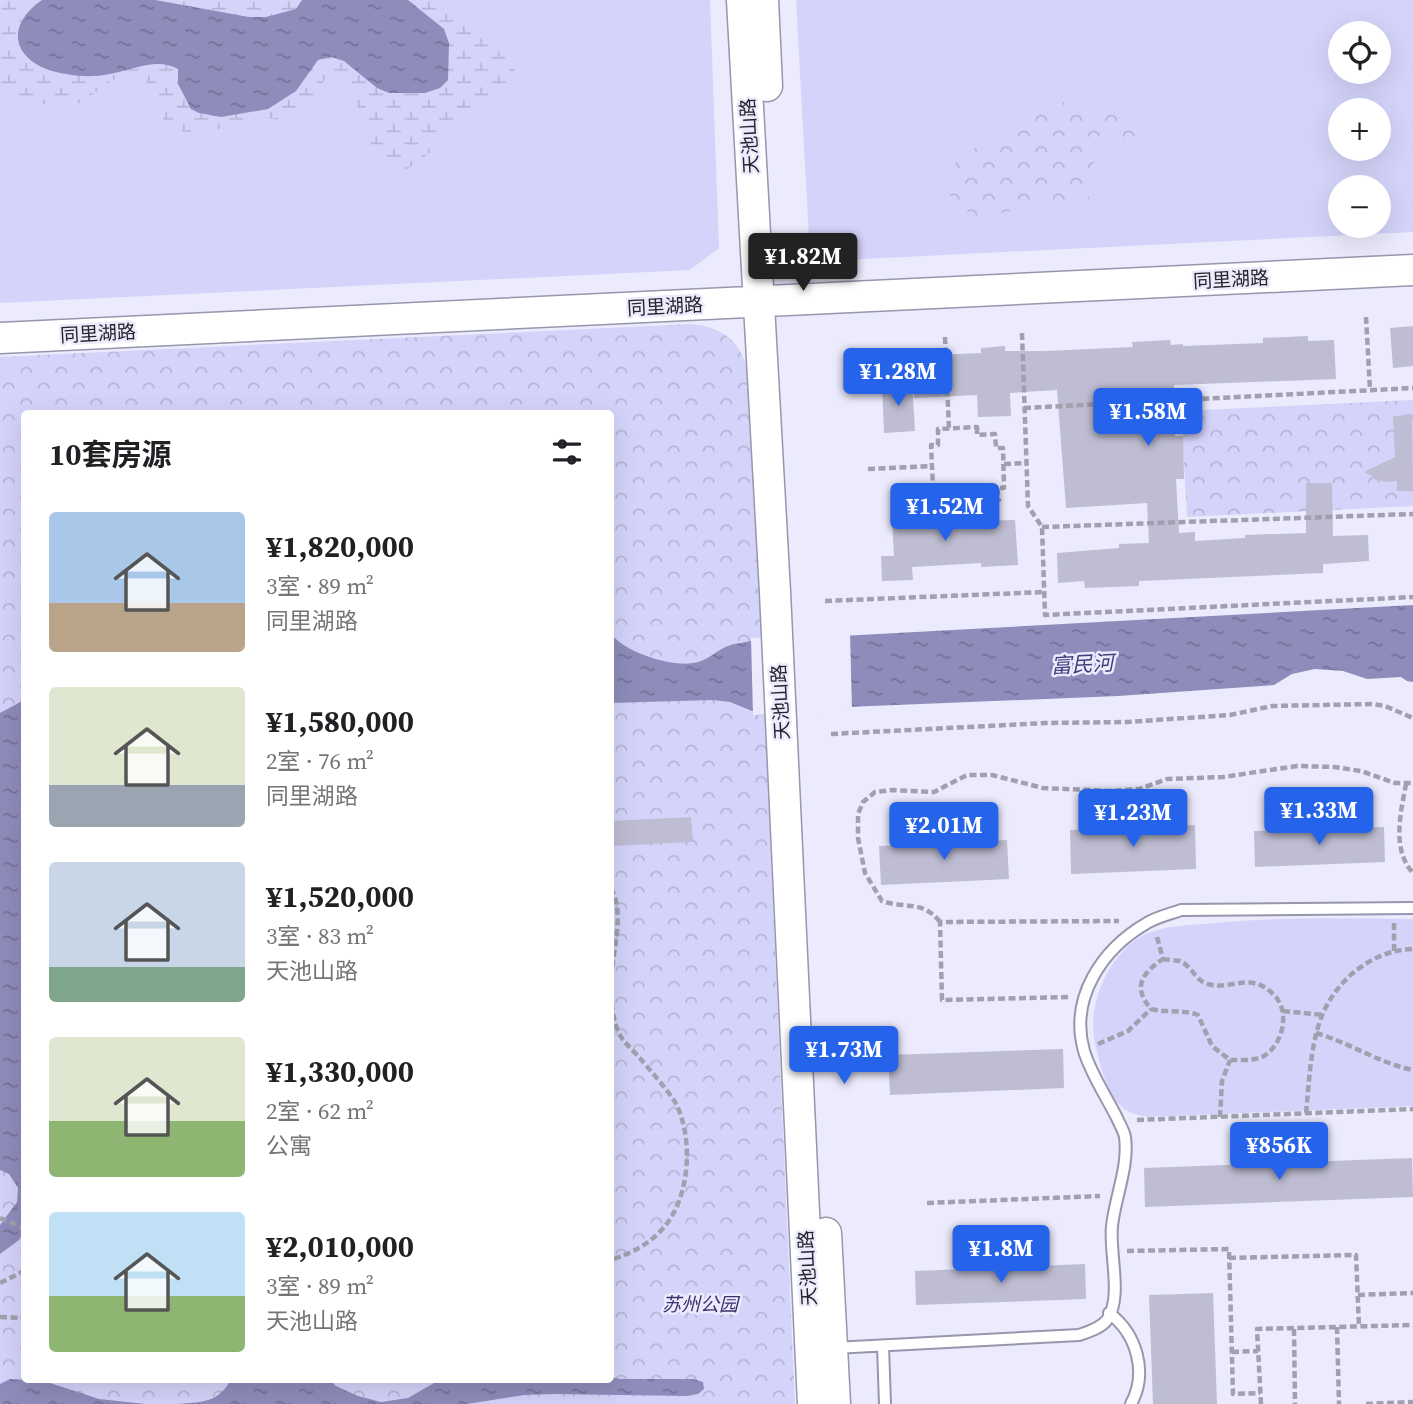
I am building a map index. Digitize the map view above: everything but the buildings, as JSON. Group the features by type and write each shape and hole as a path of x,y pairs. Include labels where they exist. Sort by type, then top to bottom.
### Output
{"street":[{"name":"天池山路","path":"742,0 769,302"},
{"name":"天池山路","path":"763,0 769,302 793,771 835,1404"},
{"name":"同里湖路","path":"0,338 1413,270"},
{"name":"天池山路","path":"793,771 813,1404"}],"lane":[{"path":"832,1348 1079,1335 1099,1327 1107,1320 1114,1298 1112,1227 1123,1178 1125,1136 1084,1050 1081,1025 1084,997 1098,967 1117,944 1149,921 1181,910 1413,908"},
{"path":"1110,1313 1120,1321 1135,1347 1139,1381 1137,1394 1131,1404"},
{"path":"883,1346 885,1404"}],"path":[{"path":"1366,317 1370,390"},
{"path":"1022,333 1028,506 1042,527 1045,615 1413,597"},
{"path":"945,337 949,429"},
{"path":"1024,408 1413,388"},
{"path":"977,428 977,435 995,434 996,448 1003,448 1004,464 1004,488 997,488 999,500 980,502 981,509 941,510 940,487 933,488 931,445 939,445 939,429 977,428"},
{"path":"1004,464 1026,463"},
{"path":"868,469 932,466"},
{"path":"1042,527 1413,514"},
{"path":"825,601 1044,592"},
{"path":"831,734 1046,723 1127,722 1230,715 1272,706 1372,704 1385,706 1413,718"},
{"path":"1084,997 943,1000 940,922 930,910 914,906 895,906 882,901 864,873 858,838 858,814 863,802 875,792 934,792 967,775 992,775 1043,788 1112,791 1139,789 1167,779 1223,778 1297,766 1334,766 1406,784 1413,783"},
{"path":"1406,784 1399,836 1402,853 1413,873"},
{"path":"614,893 617,898 618,920 614,954"},
{"path":"1394,908 1394,951"},
{"path":"940,922 1149,921"},
{"path":"1306,1113 1316,1034 1323,1014 1339,987 1361,966 1382,954 1413,949"},
{"path":"1163,959 1181,961 1199,980 1208,984 1251,982 1262,987 1276,996 1283,1010 1283,1027 1277,1043 1269,1052 1259,1058 1230,1060 1212,1046 1198,1015 1185,1010 1163,1012 1151,1009 1142,995 1141,984 1144,975 1163,959"},
{"path":"1084,1050 1128,1031 1151,1009"},
{"path":"1283,1010 1323,1014"},
{"path":"614,1015 618,1032 625,1044 637,1054 675,1103 685,1135 686,1168 679,1200 667,1224 651,1240 633,1252 614,1259"},
{"path":"1316,1034 1336,1039 1384,1062 1413,1070"},
{"path":"1220,1116 1222,1082 1230,1060"},
{"path":"1118,1121 1413,1109"},
{"path":"927,1203 1119,1196"},
{"path":"0,1218 21,1227"},
{"path":"1112,1252 1229,1249 1234,1394 1260,1393"},
{"path":"1229,1258 1356,1255 1359,1327"},
{"path":"0,1283 21,1272"},
{"path":"1357,1295 1413,1293"},
{"path":"0,1317 21,1318"},
{"path":"1261,1404 1257,1329 1413,1325"},
{"path":"1337,1327 1339,1404"},
{"path":"1294,1329 1295,1404"},
{"path":"1232,1352 1258,1351"},
{"path":"1366,1404 1413,1402"}],"green space":[{"path":"0,0 710,0 719,248 690,270 0,303"},
{"path":"0,0 445,0 513,65 517,79 453,130 416,164 405,170 394,171 384,167 375,156 350,83 339,75 327,76 309,109 297,120 261,118 202,132 179,130 168,124 159,111 149,84 133,76 118,78 83,101 67,107 48,105 0,91"},
{"path":"796,0 1413,0 1413,232 1391,233 1391,175 1328,175 1328,236 842,260 809,239"},
{"path":"1064,102 1118,109 1140,137 1105,146 1087,174 1089,199 973,217 950,195 956,158"},
{"name":"苏州公园","path":"691,324 723,334 743,356 750,378 795,1404 0,1404 0,357"},
{"path":"1413,400 1413,506 1187,517 1181,411"},
{"path":"1314,918 1413,919 1413,1106 1146,1117 1126,1110 1114,1097 1105,1080 1095,1043 1094,1012 1104,980 1112,966 1133,942 1146,934 1180,926 1239,921"}],"water":[{"path":"42,0 155,0 249,17 266,17 296,9 302,0 408,0 444,29 449,43 448,80 440,88 425,93 389,93 377,88 344,61 331,57 318,60 296,91 268,109 221,117 199,113 191,109 178,84 178,69 170,66 144,65 110,74 88,76 49,70 35,64 25,55 18,34 29,11"},
{"name":"富民河","path":"1413,605 1413,682 1401,677 1367,679 1343,671 1315,669 1292,674 1274,685 1118,696 752,711 730,702 713,700 614,703 614,637 626,647 649,657 683,664 698,662 728,646 750,641"},
{"path":"21,702 21,1237 0,1254 0,1225 17,1202 18,1188 9,1174 0,1170 0,713"},
{"path":"614,1378 693,1379 703,1382 704,1389 698,1394 687,1396 524,1395 467,1404 177,1404 209,1400 221,1393 228,1383 333,1383 358,1396 381,1402 408,1398 434,1383 614,1383"},
{"path":"10,1379 21,1380 21,1383 50,1383 99,1399 146,1404 0,1404 0,1384"}],"pier":[{"path":"850,632 852,711 753,715 751,638"}]}
